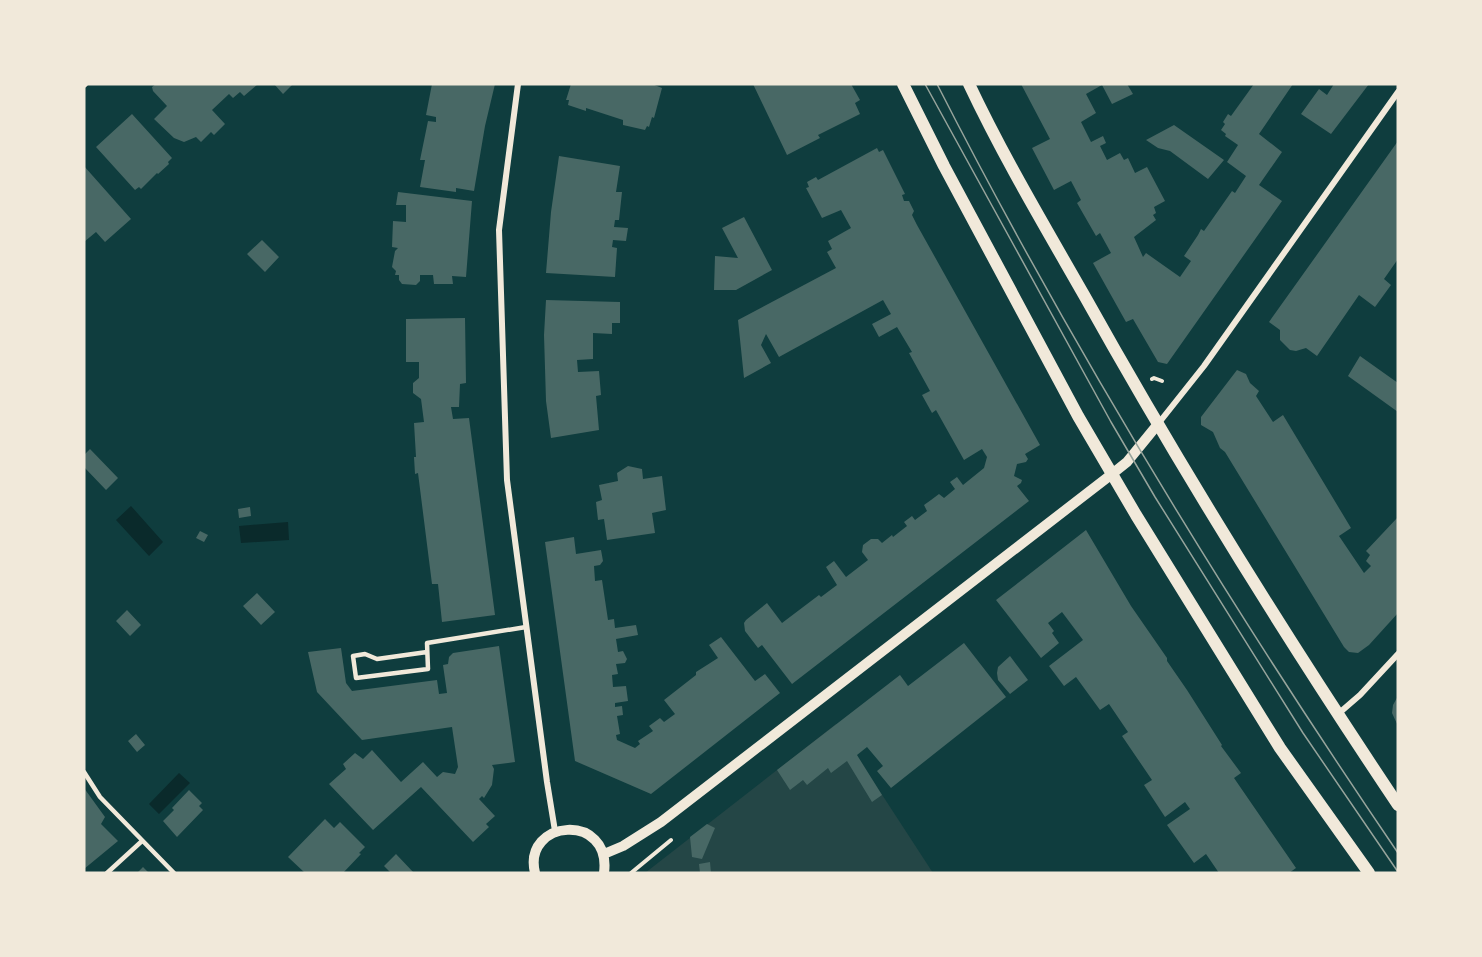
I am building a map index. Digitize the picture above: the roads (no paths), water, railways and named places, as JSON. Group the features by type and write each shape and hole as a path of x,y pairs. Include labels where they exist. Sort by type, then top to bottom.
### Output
{"main road":[{"path":"903,84 944,166 1078,416 1136,515 1280,748 1369,873"},
{"path":"969,84 992,132 1158,424 1338,714 1398,805"}],"street":[{"path":"518,84 499,230 507,480 555,831"},
{"path":"604,854 623,846 661,822 1127,462 1204,366 1398,92"},
{"path":"1338,714 1360,695 1398,654"},
{"path":"535,873 533,865 536,851 543,839 555,831 570,828 584,832 597,841 604,854 604,873"}],"lane":[{"path":"427,652 376,659 365,654 353,656 356,678 428,669 427,643 526,627"},
{"path":"84,772 100,796 174,873"},
{"path":"106,873 142,841"}],"tram line":[{"path":"925,84 1111,422 1155,497 1303,733 1398,872"},
{"path":"937,84 989,184 1098,380 1214,572 1398,853"}]}
